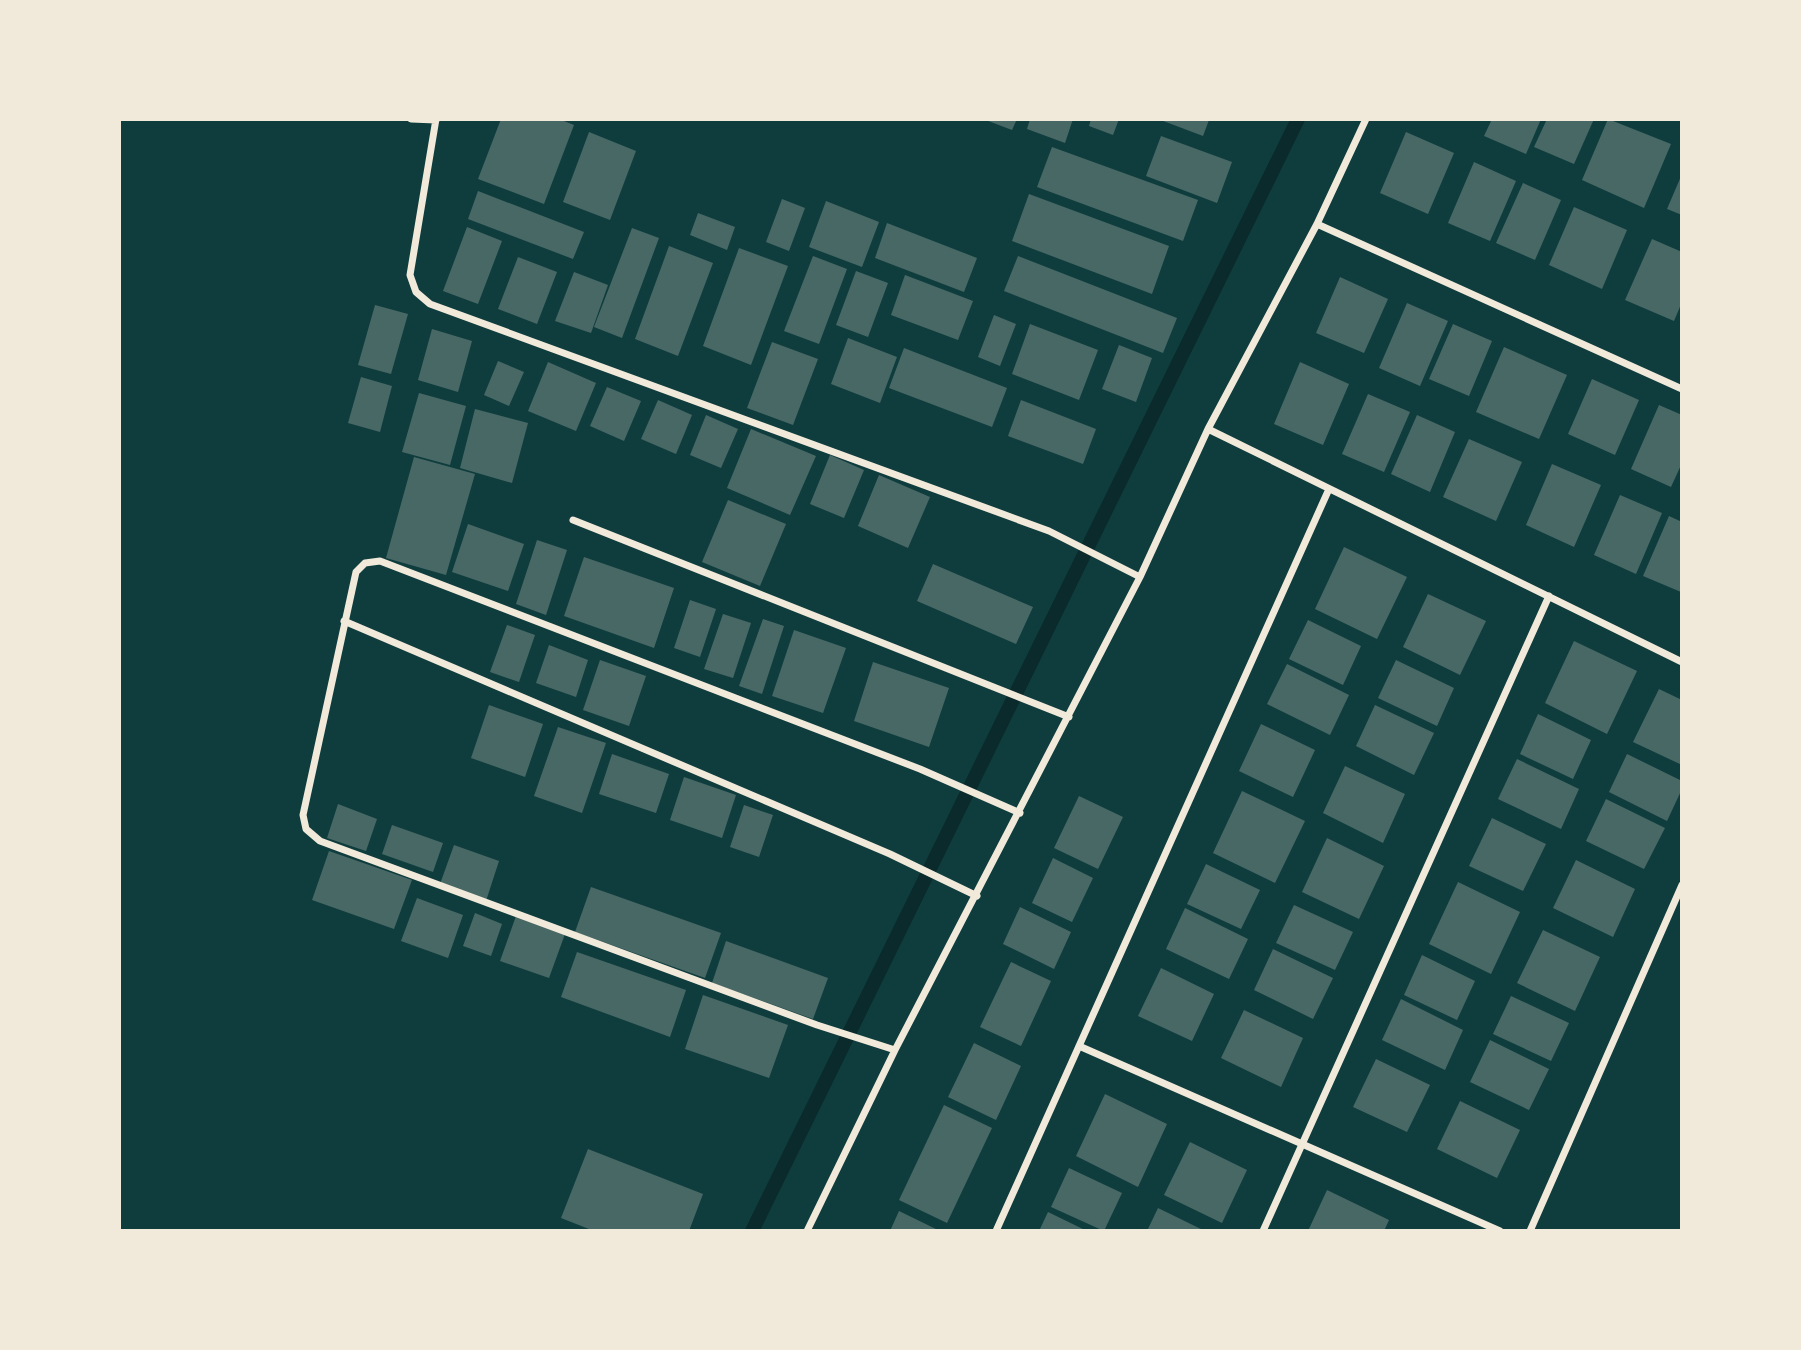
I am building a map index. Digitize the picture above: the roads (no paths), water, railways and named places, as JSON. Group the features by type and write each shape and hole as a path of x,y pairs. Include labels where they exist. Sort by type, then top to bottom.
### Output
{"street":[{"path":"411,119 436,119 410,275 415,292 430,304 1049,531 1140,578"},
{"path":"807,1231 895,1050 1140,578 1208,429 1317,224 1366,119"},
{"path":"1317,224 1682,389"},
{"path":"1208,429 1682,662"},
{"path":"996,1231 1329,489"},
{"path":"573,520 1069,717"},
{"path":"895,1050 817,1026 320,841 306,829 303,815 356,572 365,562 380,561 920,769 1020,813"},
{"path":"1262,1231 1549,596"},
{"path":"344,621 890,854 976,896"},
{"path":"1530,1231 1682,885"},
{"path":"1079,1046 1500,1231"}],"waterway":[{"path":"752,1231 1298,119"}]}
